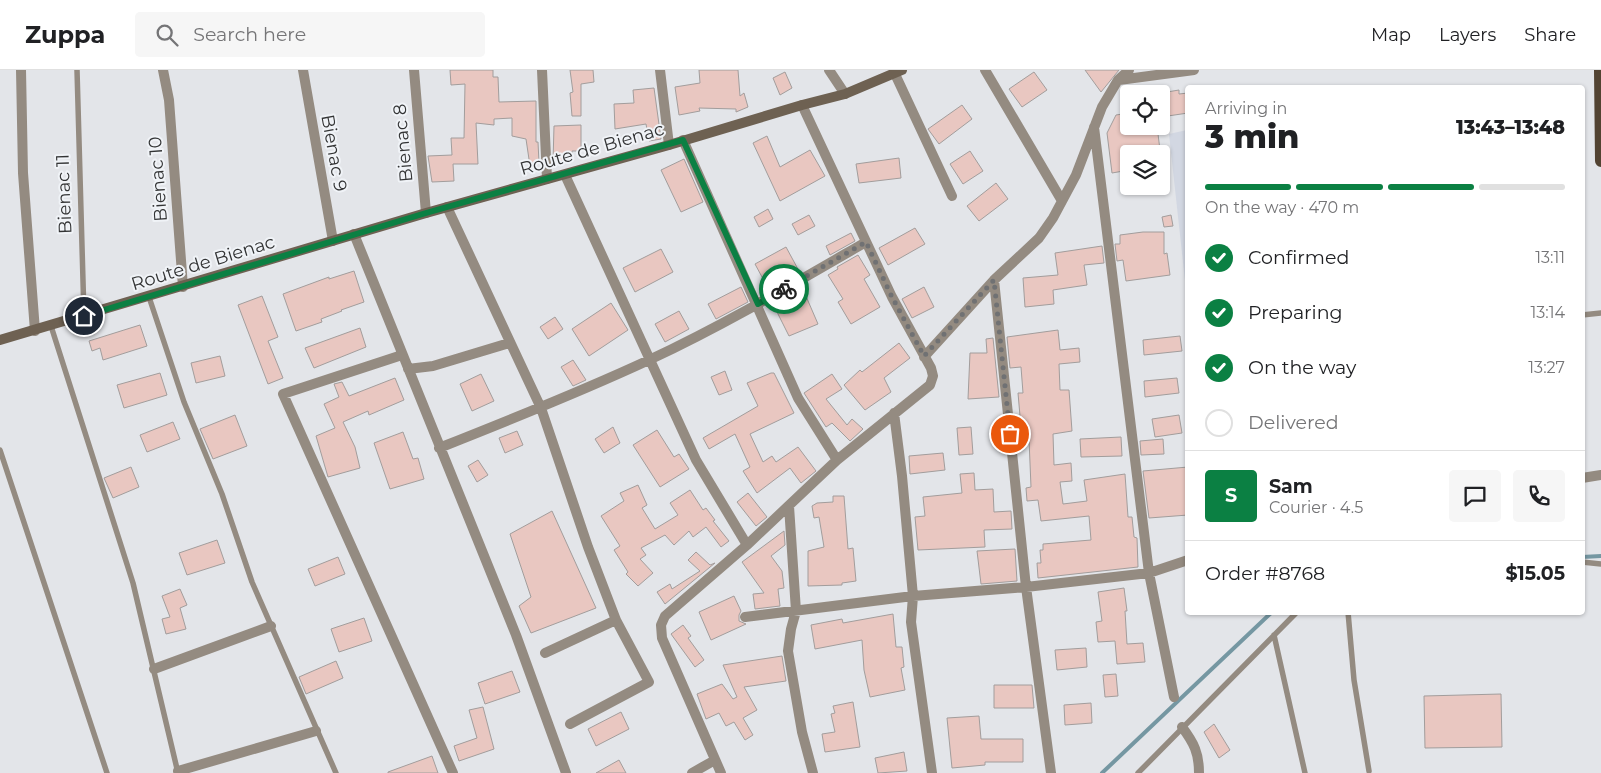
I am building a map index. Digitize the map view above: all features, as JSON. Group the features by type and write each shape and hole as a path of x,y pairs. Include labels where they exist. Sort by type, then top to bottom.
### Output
{"main road":[{"path":"1600,70 1601,161"},
{"name":"Route de Bienac","path":"0,340 426,213 845,94 899,72"}],"street":[{"path":"21,70 23,172 34,331"},
{"name":"Bienac 10","path":"163,70 169,100 183,287"},
{"name":"Bienac 9","path":"303,70 333,241"},
{"name":"Bienac 8","path":"414,70 426,213"},
{"path":"542,70 547,179"},
{"path":"660,70 669,145"},
{"path":"829,70 845,94"},
{"path":"985,70 1062,200"},
{"path":"924,356 994,280 1039,238 1054,218 1076,174 1102,106 1118,80 1130,70"},
{"path":"1118,80 1194,70"},
{"path":"899,72 952,196"},
{"path":"721,773 662,638 661,625 665,616 747,545 836,460 930,384 933,376 892,297 802,105"},
{"path":"1094,127 1149,573 1174,697"},
{"path":"683,140 758,304 798,398 836,460"},
{"path":"564,175 696,460 747,545"},
{"path":"447,207 541,408 588,547 616,620 649,682 570,724"},
{"path":"354,234 516,635 566,773"},
{"path":"439,448 541,408 650,360 758,304 866,242"},
{"path":"994,280 1026,587 1051,773"},
{"path":"408,369 433,366 509,343"},
{"path":"402,354 283,394 453,773"},
{"path":"894,413 913,596 911,622 932,773"},
{"path":"1585,478 1601,475"},
{"path":"789,506 796,611 790,629 788,651 802,732 813,773"},
{"path":"745,617 913,596 1026,587 1149,573 1185,561"},
{"path":"545,653 616,620"},
{"path":"154,670 271,626"},
{"path":"1182,727 1194,743 1199,757 1199,773"},
{"path":"178,772 316,732"},
{"path":"692,773 715,760"}],"lane":[{"name":"Bienac 11","path":"77,70 84,316"},
{"path":"149,297 184,402 271,626 316,732 336,773"},
{"path":"1585,314 1601,313"},
{"path":"51,326 133,583 178,772"},
{"path":"0,450 107,773"},
{"path":"1585,562 1601,564"},
{"path":"1138,773 1293,615"},
{"path":"1348,615 1354,680 1369,771"},
{"path":"1274,635 1305,773"}],"shaded area":[{"path":"1185,130 1185,281 1169,135"}],"building":[{"path":"450,70 493,70 493,77 498,77 499,102 536,101 536,142 538,142 539,163 536,163 536,166 530,166 526,139 512,136 512,118 494,119 494,125 476,123 478,164 453,164 454,181 432,182 428,156 452,155 451,138 464,138 465,84 451,85"},
{"path":"570,70 593,70 594,82 581,84 581,116 572,116 570,93 573,92"},
{"path":"699,70 738,70 740,96 744,93 748,107 736,112 736,109 699,108 700,111 679,115 675,87 700,83"},
{"path":"1085,70 1119,70 1101,92"},
{"path":"785,72 792,88 780,95 773,78"},
{"path":"1034,72 1047,90 1022,107 1009,89"},
{"path":"654,88 661,139 649,141 646,124 615,129 614,104 634,103 633,90"},
{"path":"1179,90 1179,94 1185,93 1185,113 1170,116 1170,92"},
{"path":"962,105 972,119 939,144 928,129"},
{"path":"1120,114 1120,135 1158,135 1159,145 1120,145 1120,172 1112,173 1107,133 1116,115"},
{"path":"581,125 581,151 572,151 572,162 553,162 554,126"},
{"path":"767,136 780,167 810,150 825,176 780,201 753,143"},
{"path":"970,151 983,171 963,184 950,164"},
{"path":"899,158 901,178 859,183 856,164"},
{"path":"684,159 703,202 681,212 661,170"},
{"path":"996,183 1008,199 979,221 967,206"},
{"path":"768,209 773,219 759,227 754,217"},
{"path":"809,215 815,226 798,235 792,224"},
{"path":"1171,215 1173,226 1164,227 1162,217"},
{"path":"915,228 925,244 888,265 879,248"},
{"path":"1164,232 1164,254 1167,253 1170,275 1126,281 1123,260 1117,261 1115,244 1120,244 1120,235"},
{"path":"851,233 855,241 830,255 826,246"},
{"path":"1102,246 1104,263 1084,265 1087,285 1053,290 1054,304 1025,307 1023,278 1058,275 1055,253"},
{"path":"786,247 799,271 769,290 755,264"},
{"path":"661,249 673,272 635,292 623,268"},
{"path":"858,255 870,275 864,279 880,307 851,324 838,302 843,299 828,275 838,269 837,267"},
{"path":"354,271 364,302 321,319 322,322 296,331 283,294 329,277 329,279"},
{"path":"741,287 748,302 716,319 708,304"},
{"path":"802,287 818,324 789,336 773,304"},
{"path":"924,287 934,307 912,318 902,299"},
{"path":"262,296 278,337 268,341 283,378 268,384 238,305"},
{"path":"611,303 628,330 589,356 572,329"},
{"path":"679,311 689,329 665,342 655,324"},
{"path":"555,317 563,329 548,339 540,327"},
{"path":"140,325 147,346 103,360 100,348 92,351 89,341"},
{"path":"360,328 366,347 314,368 305,348"},
{"path":"1058,330 1060,350 1079,348 1080,362 1059,364 1060,390 1069,390 1072,431 1053,434 1054,465 1071,463 1072,481 1060,482 1063,504 1087,501 1084,480 1125,474 1128,517 1132,517 1134,537 1137,538 1138,567 1038,578 1037,563 1041,563 1040,550 1043,550 1043,544 1091,540 1089,516 1041,521 1038,500 1027,501 1026,488 1031,487 1029,439 1022,439 1018,393 1023,393 1021,367 1010,368 1007,337"},
{"path":"1180,336 1182,351 1144,355 1143,340"},
{"path":"993,338 999,397 968,399 970,353 987,353 986,339"},
{"path":"899,343 910,358 884,378 891,392 865,410 844,385 860,370 862,372"},
{"path":"220,356 225,376 196,383 191,363"},
{"path":"573,360 586,380 573,386 561,367"},
{"path":"725,371 732,390 719,395 711,377"},
{"path":"160,373 167,395 124,408 117,385"},
{"path":"774,373 794,413 750,434 763,462 772,456 776,462 798,447 816,471 801,483 790,468 757,493 743,471 750,467 735,434 709,449 703,438 758,406 747,383"},
{"path":"481,374 494,401 472,411 460,384"},
{"path":"832,374 842,389 826,399 847,425 852,419 863,429 850,441 832,423 826,427 804,393"},
{"path":"395,378 404,400 369,415 368,411 343,422 355,447 360,468 328,477 316,436 335,428 324,404 339,397 334,384 342,382 349,396"},
{"path":"1177,378 1179,393 1145,397 1144,381"},
{"path":"235,415 247,446 213,459 200,429"},
{"path":"1179,415 1182,433 1155,437 1152,419"},
{"path":"173,422 180,439 147,452 140,435"},
{"path":"613,427 620,443 604,453 595,439"},
{"path":"971,427 973,454 959,455 957,428"},
{"path":"657,430 674,457 679,454 689,469 660,487 633,445"},
{"path":"517,431 523,445 505,453 499,438"},
{"path":"403,432 413,459 418,458 424,479 390,489 374,443"},
{"path":"1121,437 1122,456 1081,457 1080,439"},
{"path":"1163,439 1164,454 1141,455 1140,441"},
{"path":"943,453 945,470 910,474 909,456"},
{"path":"478,460 488,475 477,482 468,466"},
{"path":"131,467 139,487 113,498 104,478"},
{"path":"1185,467 1185,515 1149,518 1143,471"},
{"path":"974,473 975,490 993,489 994,512 1011,511 1012,529 984,530 985,547 918,550 915,517 925,516 923,497 962,493 960,474"},
{"path":"638,485 647,505 642,508 655,529 678,515 670,503 690,490 703,510 706,508 715,520 713,521 729,541 721,547 706,527 693,537 689,531 674,545 665,535 641,548 646,555 640,559 653,573 638,586 626,574 628,572 614,550 620,546 601,516 624,501 620,493"},
{"path":"748,493 767,517 756,526 737,502"},
{"path":"833,496 844,496 848,549 853,548 856,581 842,583 842,585 808,586 808,551 824,547 819,517 814,518 812,506 817,503 833,502"},
{"path":"552,511 596,608 531,633 519,606 531,597 510,534"},
{"path":"784,531 785,545 771,556 782,571 784,588 778,589 780,606 755,609 753,594 764,593 742,562"},
{"path":"217,540 225,563 187,575 179,553"},
{"path":"1015,549 1017,581 981,584 977,551"},
{"path":"696,552 710,565 715,563 665,604 657,592 670,584 672,589 700,571 688,560"},
{"path":"338,557 345,574 315,586 308,569"},
{"path":"1124,588 1127,611 1125,611 1127,644 1143,643 1145,662 1117,664 1115,641 1098,642 1096,622 1102,621 1098,592"},
{"path":"180,589 187,605 180,608 186,629 166,634 162,619 170,617 162,596"},
{"path":"734,596 741,611 739,621 746,624 711,640 699,612"},
{"path":"893,614 896,647 902,647 904,667 901,668 905,690 870,697 864,670 862,640 815,649 811,625 842,619 843,623"},
{"path":"364,618 372,641 339,652 331,629"},
{"path":"683,625 691,636 688,638 704,660 695,667 671,634"},
{"path":"1086,648 1087,667 1057,670 1055,650"},
{"path":"782,656 786,681 744,687 757,710 743,718 753,735 745,740 734,722 726,726 719,713 706,719 697,694 722,684 733,699 737,697 723,665"},
{"path":"336,661 343,678 306,694 299,677"},
{"path":"512,671 520,692 485,704 478,683"},
{"path":"1116,674 1118,696 1105,697 1103,675"},
{"path":"994,685 1032,685 1034,708 994,708"},
{"path":"1501,694 1502,747 1425,748 1424,696"},
{"path":"853,702 860,747 825,752 822,734 835,732 831,714 835,713 833,706"},
{"path":"1091,703 1092,723 1065,725 1064,705"},
{"path":"483,707 494,749 459,761 454,746 477,738 469,710"},
{"path":"621,712 629,729 596,746 588,729"},
{"path":"979,716 981,739 1023,739 1023,762 985,762 985,765 952,768 947,718"},
{"path":"1214,724 1230,750 1219,758 1204,732"},
{"path":"904,752 907,771 878,773 875,758"},
{"path":"432,756 438,773 388,773 388,772"},
{"path":"619,760 626,773 596,773"}],"waterway":[{"path":"1585,557 1601,556"},
{"path":"1102,773 1269,615"}],"way so far":[{"path":"784,289 866,242 892,297 924,356 994,280 1010,434"}],"route":[{"path":"84,316 426,213 683,140 758,304 784,289"}]}
